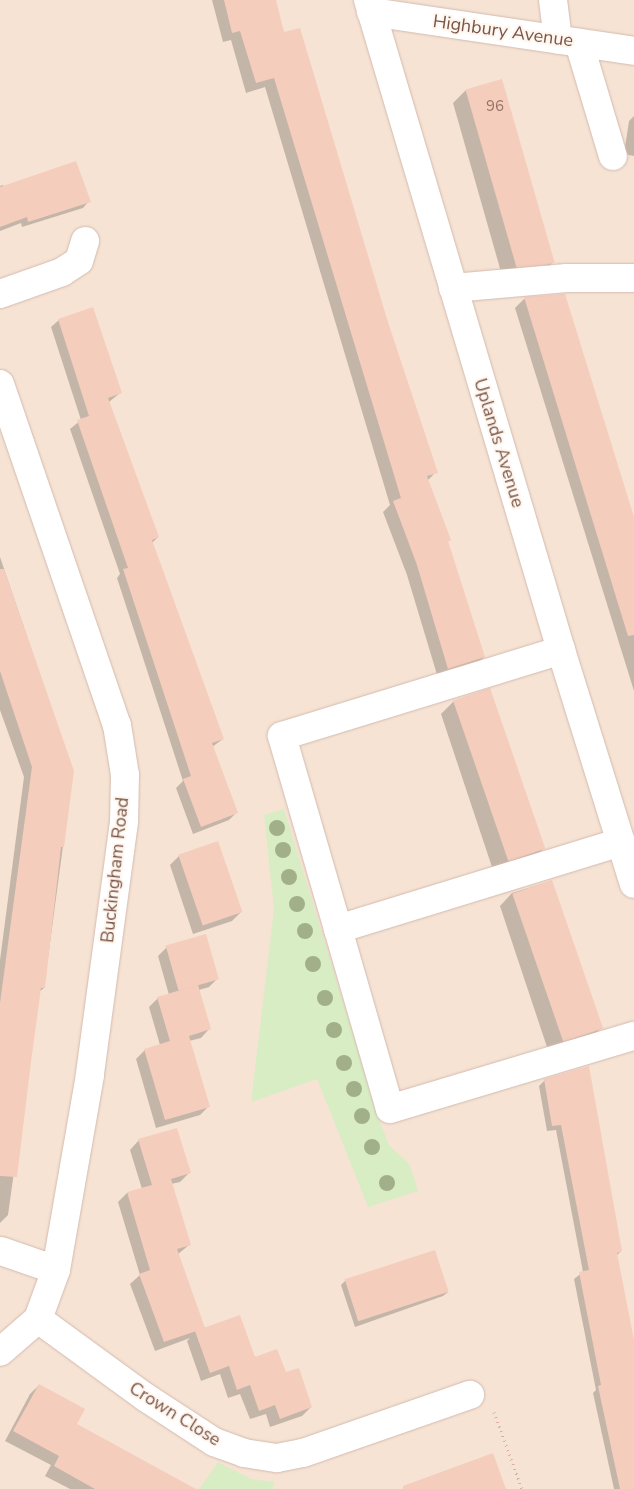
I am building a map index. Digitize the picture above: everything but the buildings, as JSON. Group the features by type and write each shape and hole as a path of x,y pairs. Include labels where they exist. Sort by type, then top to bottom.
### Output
{"street":[{"path":"552,0 613,156"},
{"name":"Highbury Avenue","path":"370,6 634,51"},
{"name":"Uplands Avenue","path":"370,6 561,650 634,884"},
{"path":"0,294 62,272 78,261 85,241"},
{"path":"454,288 567,278 634,278"},
{"name":"Buckingham Road","path":"0,384 117,725 124,775 124,822 91,1065 56,1270 38,1319 0,1352"},
{"path":"561,650 282,736 390,1109 634,1036"},
{"path":"338,929 620,842"},
{"path":"1,1251 56,1270"},
{"name":"Crown Close","path":"38,1319 214,1442 244,1453 277,1458 303,1453 470,1395"}],"path":[{"path":"470,1395 492,1407 522,1489"}],"shaded area":[{"path":"0,0 634,0 634,1489 0,1489"}],"green space":[{"path":"284,809 380,1122 389,1145 410,1165 418,1191 368,1207 317,1079 251,1102 274,909 264,815"},
{"path":"218,1462 251,1479 274,1482 273,1489 199,1489"}]}
